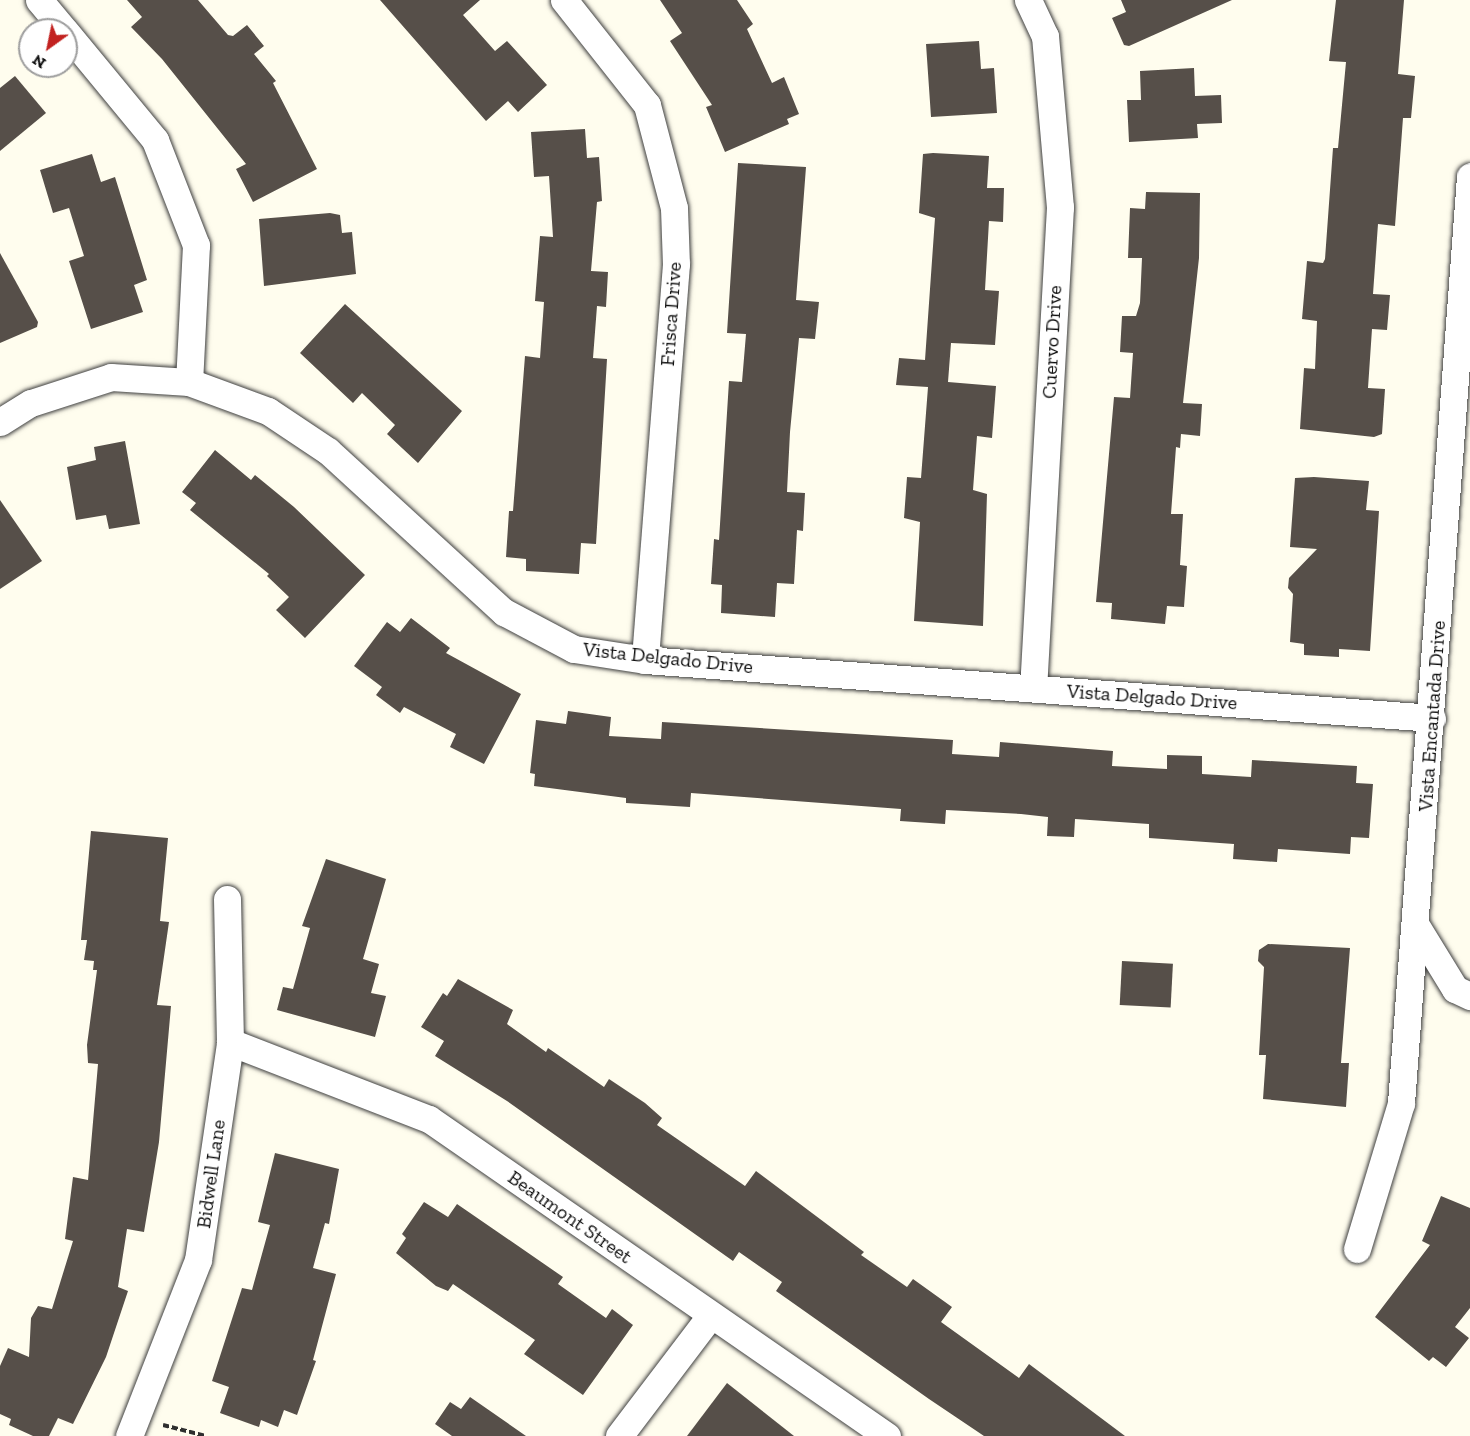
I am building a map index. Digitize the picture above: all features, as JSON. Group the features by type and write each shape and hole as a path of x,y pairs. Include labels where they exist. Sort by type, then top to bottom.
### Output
{"street":[{"path":"39,0 54,18"},
{"name":"Frisca Drive","path":"564,0 647,105 674,207 676,264 645,660"},
{"name":"Cuervo Drive","path":"1028,0 1046,36 1060,207 1034,688"},
{"path":"78,47 155,140 196,245 189,382"},
{"name":"Vista Encantada Drive","path":"1357,1249 1401,1103 1417,927 1470,177"},
{"name":"Vista Delgado Drive","path":"0,422 31,403 111,377 189,382 268,411 328,451 504,612 574,649 645,660 1432,718"},
{"name":"Bidwell Lane","path":"133,1427 198,1260 230,1042 227,899"},
{"path":"1417,927 1455,989 1470,996"},
{"name":"Beaumont Street","path":"230,1042 429,1119 887,1436"},
{"path":"619,1436 711,1315"}],"path":[{"path":"133,1427 206,1436"}],"building":[{"path":"127,0 198,0 228,35 233,36 247,25 264,46 254,54 276,81 273,83 317,169 253,202 236,169 246,164 162,59 131,27 142,17"},
{"path":"380,0 480,0 463,15 495,51 507,41 547,85 518,112 508,101 486,121"},
{"path":"660,0 737,0 753,24 747,29 772,83 784,77 799,114 787,119 789,124 725,152 706,107 712,105 670,41 682,33"},
{"path":"1121,0 1232,0 1129,46 1124,45 1112,18 1126,12"},
{"path":"1336,0 1404,0 1398,74 1415,76 1411,118 1403,118 1395,226 1378,224 1373,294 1390,295 1387,330 1372,329 1368,388 1385,389 1382,434 1374,437 1300,429 1304,368 1315,369 1317,321 1302,319 1307,261 1323,263 1325,259 1333,148 1338,148 1346,62 1329,61"},
{"path":"979,41 981,69 994,68 997,113 931,117 926,44"},
{"path":"1194,68 1195,96 1221,95 1222,123 1197,124 1198,138 1129,142 1127,100 1141,100 1140,71"},
{"path":"15,76 46,113 0,151 0,88"},
{"path":"585,129 587,158 599,157 602,201 597,202 591,271 608,272 606,307 597,306 593,358 607,359 596,544 581,543 579,574 526,571 526,559 506,557 509,511 513,511 525,356 540,358 544,302 535,301 540,236 553,237 549,176 534,177 531,132"},
{"path":"92,154 101,182 115,177 147,280 134,285 143,312 91,329 69,261 84,256 69,208 53,213 40,170"},
{"path":"923,154 989,156 987,188 1004,188 1003,222 989,221 985,290 999,291 995,345 951,343 948,382 996,386 992,438 977,436 973,490 987,494 983,626 914,621 920,522 904,518 907,477 921,478 928,387 896,385 899,358 925,360 935,218 919,213"},
{"path":"738,163 806,167 796,300 819,302 815,339 799,338 790,432 787,492 805,493 803,531 797,530 794,584 777,583 775,617 721,613 722,585 711,584 714,539 719,540 729,381 742,382 746,334 727,333"},
{"path":"1146,192 1200,193 1199,258 1183,403 1202,404 1200,436 1181,434 1180,448 1176,447 1171,514 1183,514 1180,565 1187,566 1184,607 1167,606 1165,624 1111,619 1112,603 1096,602 1114,397 1130,398 1133,353 1120,352 1122,316 1136,316 1140,303 1142,258 1128,258 1130,208 1145,209"},
{"path":"330,213 340,215 342,233 352,232 356,274 264,286 259,219"},
{"path":"0,253 38,322 37,327 0,343"},
{"path":"345,304 462,411 418,463 387,434 395,425 362,393 353,403 300,353"},
{"path":"125,441 140,524 109,529 106,515 76,520 67,467 96,460 94,447"},
{"path":"215,450 251,480 255,475 294,507 365,575 305,638 276,610 289,597 267,576 269,574 190,510 196,503 182,492"},
{"path":"1295,478 1369,481 1366,510 1379,511 1370,651 1339,649 1339,657 1304,655 1304,644 1290,642 1293,594 1288,588 1289,578 1317,549 1290,547"},
{"path":"0,500 42,561 0,589"},
{"path":"411,618 450,648 446,653 521,694 484,764 450,747 456,734 404,707 400,713 376,695 382,687 354,666 387,622 400,632"},
{"path":"568,711 611,717 609,736 661,739 662,722 953,740 952,754 999,757 1000,742 1113,751 1112,766 1167,769 1167,755 1202,756 1202,774 1251,777 1252,760 1357,766 1356,783 1373,784 1369,838 1351,837 1350,854 1278,849 1277,862 1233,859 1234,844 1149,838 1149,824 1075,819 1074,837 1047,836 1048,817 1021,814 946,810 945,824 900,821 901,809 691,793 690,807 626,803 626,798 534,786 535,774 530,773 536,720 566,724"},
{"path":"91,831 168,838 160,921 169,922 157,1005 171,1006 159,1142 144,1232 127,1229 118,1287 128,1291 106,1357 73,1424 58,1418 49,1436 33,1436 9,1425 11,1419 0,1414 0,1366 8,1348 29,1357 31,1318 38,1306 52,1309 73,1241 65,1239 73,1177 88,1180 98,1064 88,1063 87,1045 97,970 93,970 94,961 84,960 87,940 81,940"},
{"path":"326,859 386,879 363,959 379,964 371,993 386,996 375,1037 277,1010 283,987 293,989 310,928 302,926"},
{"path":"1268,944 1350,948 1341,1063 1349,1063 1346,1107 1263,1099 1266,1055 1259,1055 1264,967 1258,961 1259,950"},
{"path":"1122,961 1173,964 1171,1008 1120,1005"},
{"path":"458,979 513,1010 507,1024 546,1052 548,1048 604,1087 609,1079 645,1103 662,1118 657,1125 745,1186 756,1171 864,1252 861,1255 907,1287 913,1279 952,1307 941,1322 1019,1378 1029,1364 1125,1436 984,1436 929,1399 776,1291 782,1282 739,1252 733,1261 507,1101 435,1056 444,1041 421,1027 443,993 447,996"},
{"path":"275,1153 339,1169 329,1224 325,1223 313,1268 336,1274 313,1360 316,1361 297,1415 284,1410 278,1427 261,1420 259,1427 220,1413 229,1387 212,1381 242,1288 252,1290 270,1225 258,1222"},
{"path":"1441,1196 1470,1208 1470,1308 1455,1327 1469,1338 1446,1367 1433,1357 1429,1361 1375,1317 1430,1245 1422,1241"},
{"path":"424,1202 448,1217 457,1204 563,1277 558,1284 606,1318 612,1309 633,1325 583,1395 524,1354 535,1340 453,1284 448,1291 436,1286 396,1253 406,1238 402,1234"},
{"path":"727,1383 794,1436 687,1436"},
{"path":"470,1397 526,1436 452,1436 435,1424 450,1402 461,1409"}]}
